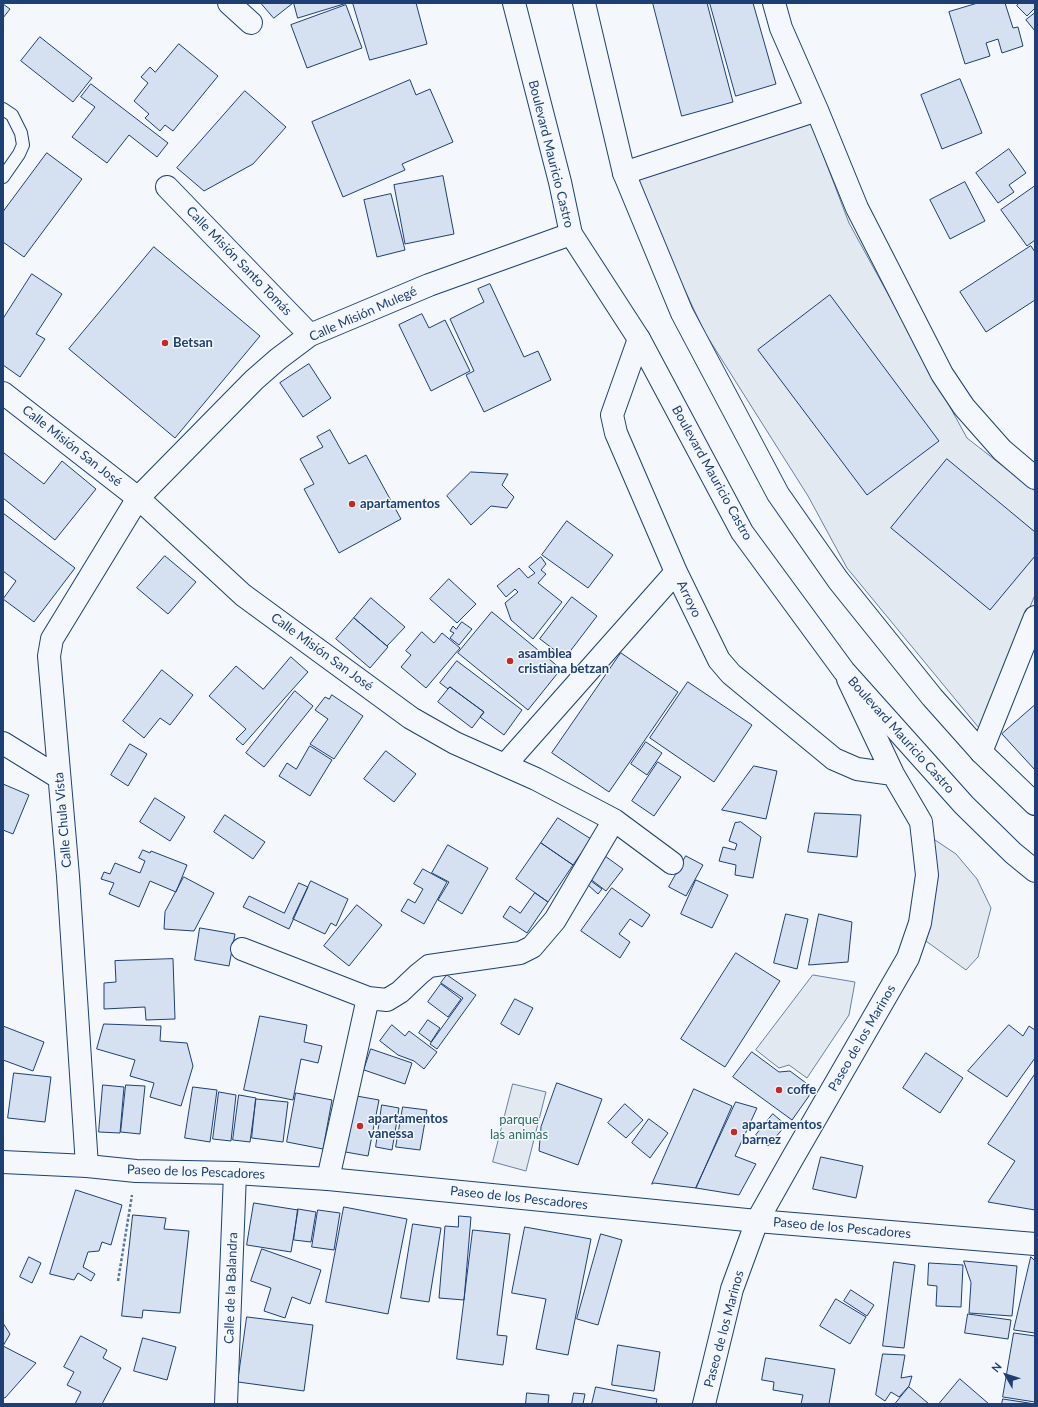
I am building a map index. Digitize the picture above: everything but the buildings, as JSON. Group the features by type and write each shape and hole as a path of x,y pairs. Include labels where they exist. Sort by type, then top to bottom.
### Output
{"street":[{"path":"229,3 252,23"},
{"name":"Boulevard Mauricio Castro","path":"514,3 560,182 571,234 639,340 742,532 844,671 964,805 1013,853 1035,871"},
{"path":"584,3 624,173 682,313 778,494 838,580 932,697 981,752 1035,804"},
{"path":"774,3 781,28 817,110 857,208 942,374 964,407 997,444 1035,478"},
{"path":"624,173 817,110"},
{"name":"Calle Misión Santo Tomás","path":"167,187 310,336"},
{"name":"Calle Misión Mulegé","path":"138,498 254,380 278,359 310,336 429,285 571,234"},
{"name":"Arroyo","path":"639,340 612,415 616,433 676,572 719,660 731,674 834,759 857,769 893,774"},
{"name":"Calle Misión San José","path":"3,393 138,498 243,595 411,718 455,743 536,779 614,820 672,863"},
{"name":"Calle Chula Vista","path":"87,1166 68,876 58,777 49,656 52,639 138,498"},
{"path":"505,765 676,572"},
{"path":"981,752 1035,617"},
{"name":"Paseo de los Marinos","path":"704,1404 732,1289 758,1221 908,958 920,923 927,875 921,822 893,774 844,671"},
{"path":"3,743 58,777"},
{"path":"242,949 368,998 387,1000 400,992 429,966 520,953 532,947 555,920 614,820"},
{"path":"328,1179 368,998"},
{"name":"Paseo de los Pescadores","path":"3,1162 87,1166 136,1171 236,1173 328,1179 758,1221 1035,1244"},
{"name":"Calle de la Balandra","path":"226,1404 236,1173"}],"lane":[{"path":"3,109 12,115 21,133 23,145 19,154 3,177"}],"path":[{"path":"118,1281 136,1171"}],"green space":[{"path":"811,123 849,223 967,438 1035,491 1035,595 979,728 847,568 808,496 705,333 632,178"},
{"path":"935,840 956,854 977,879 991,908 978,957 966,970 919,936 932,844"},
{"path":"813,975 855,982 849,1015 807,1078 789,1065 779,1068 756,1050"},
{"name":"parque las animas","path":"513,1084 546,1092 526,1171 493,1162"}],"place":[{"name":"Betsan","path":"165,343"},
{"name":"apartamentos","path":"352,504"},
{"name":"asamblea cristiana betzan","path":"510,661"},
{"name":"coffe","path":"779,1090"},
{"name":"apartamentos vanessa","path":"360,1126"},
{"name":"apartamentos barnez","path":"734,1132"}]}
